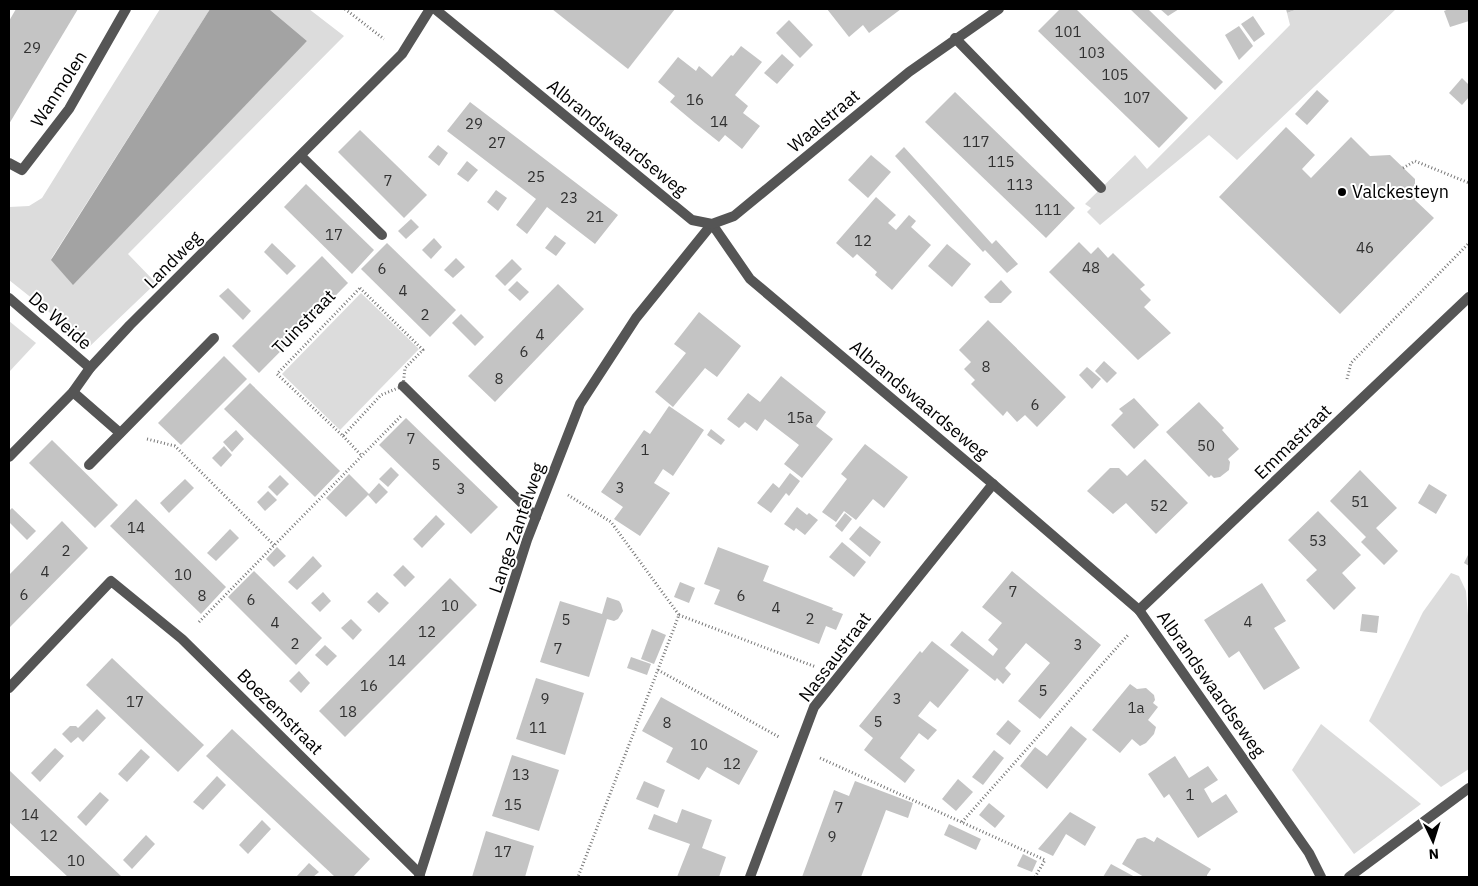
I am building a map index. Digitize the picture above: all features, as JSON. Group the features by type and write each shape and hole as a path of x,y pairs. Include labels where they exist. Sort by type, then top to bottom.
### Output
{"street":[{"name":"Wanmolen","path":"9,163 22,170 69,109 126,9"},
{"name":"Landweg","path":"9,457 73,392 90,368 130,325 402,54 430,9"},
{"name":"Albrandswaardseweg","path":"435,9 692,220 712,224 750,278 1142,613 1309,854 1322,877"},
{"name":"Waalstraat","path":"712,224 734,216 908,72 998,9"},
{"path":"955,38 1101,188"},
{"path":"301,156 382,235"},
{"name":"Lange Zantelweg","path":"420,876 536,517 580,404 636,318 712,224"},
{"name":"Emmastraat","path":"1142,613 1469,297"},
{"name":"De Weide","path":"9,298 90,368"},
{"path":"89,465 214,338"},
{"path":"403,386 536,517"},
{"path":"73,392 120,433"},
{"name":"Nassaustraat","path":"750,877 814,707 993,484"},
{"name":"Boezemstraat","path":"9,688 111,580 182,639 420,876"},
{"path":"1349,877 1469,788"}],"path":[{"path":"345,9 402,54"},
{"path":"1403,168 1415,161 1469,184"},
{"path":"1346,382 1351,363 1469,243"},
{"name":"Tuinstraat","path":"343,436 277,374 360,288 423,350 405,368 403,386"},
{"path":"362,456 343,436 381,395 403,386"},
{"path":"182,639 417,400"},
{"path":"120,433 175,446 274,545"},
{"path":"549,483 611,522 679,615 839,675"},
{"path":"962,822 1142,613"},
{"path":"578,877 679,615"},
{"path":"658,670 798,748 1045,860 1035,877"}],"shaded area":[{"path":"160,9 210,9 51,259 307,41 269,9 309,9 344,36 128,254 156,283 88,348 48,311 9,280 9,207 29,206 42,198"},
{"path":"210,9 269,9 307,41 73,285 51,260"},
{"path":"1298,9 1396,9 1237,160 1209,135 1100,225 1087,212 1091,208 1085,204 1135,155 1147,169 1290,25 1287,13"},
{"path":"361,293 419,349 340,430 282,374"},
{"path":"9,321 36,343 9,372"},
{"path":"1451,573 1459,576 1466,591 1469,628 1469,769 1441,787 1369,721 1423,612"},
{"path":"1321,724 1421,804 1354,854 1292,770"}],"building":[{"path":"16,9 78,9 9,124 9,21"},
{"path":"552,9 675,9 628,69"},
{"path":"827,9 901,9 869,33 863,25 849,37"},
{"path":"1060,9 1076,9 1188,118 1159,148 1038,31"},
{"path":"1130,9 1148,9 1223,82 1215,90"},
{"path":"1160,9 1179,9 1168,16"},
{"path":"1286,9 1298,9 1287,13"},
{"path":"1449,9 1469,9 1469,21 1450,27 1444,11"},
{"path":"1253,16 1265,34 1254,42 1241,24"},
{"path":"789,20 813,45 800,58 776,33"},
{"path":"1239,26 1253,46 1239,60 1225,35"},
{"path":"741,46 762,62 735,95 748,106 743,113 760,126 742,149 725,135 719,142 695,123 670,102 675,96 658,82 678,57 696,71 699,66 712,77"},
{"path":"782,54 794,65 777,84 764,73"},
{"path":"1462,78 1469,85 1469,97 1462,105 1449,93"},
{"path":"1317,90 1329,101 1307,125 1295,114"},
{"path":"955,92 1075,208 1046,238 925,122"},
{"path":"470,102 618,215 595,244 547,207 527,234 516,225 536,199 447,131"},
{"path":"1286,127 1315,155 1302,169 1311,178 1351,137 1370,156 1390,155 1415,179 1415,200 1434,218 1340,314 1219,197"},
{"path":"360,130 427,195 404,218 338,152"},
{"path":"438,145 448,153 439,166 428,157"},
{"path":"904,147 992,244 996,240 1018,264 1007,273 985,250 983,252 895,156"},
{"path":"871,155 891,172 868,198 848,180"},
{"path":"467,161 478,170 468,182 457,174"},
{"path":"306,184 374,250 352,274 284,207"},
{"path":"496,190 507,198 498,211 487,202"},
{"path":"876,197 896,215 888,223 896,230 909,215 916,221 911,227 931,245 892,290 875,275 877,272 857,254 853,258 836,243"},
{"path":"411,219 419,227 406,239 398,231"},
{"path":"555,235 566,243 556,256 545,248"},
{"path":"434,238 442,247 431,259 422,250"},
{"path":"1079,242 1091,254 1098,247 1108,258 1113,253 1145,285 1140,289 1151,300 1144,307 1171,333 1138,360 1049,272"},
{"path":"272,243 296,266 287,275 264,252"},
{"path":"387,243 456,310 430,337 361,269"},
{"path":"947,244 971,264 952,287 928,266"},
{"path":"322,256 348,283 259,373 232,346"},
{"path":"456,258 465,267 453,278 444,270"},
{"path":"512,259 522,269 505,286 495,276"},
{"path":"1001,280 1012,292 1001,303 990,303 984,297"},
{"path":"517,281 529,292 520,301 508,290"},
{"path":"558,284 584,309 495,402 468,376"},
{"path":"228,288 251,311 243,320 219,296"},
{"path":"699,312 741,346 717,377 705,368 673,407 655,392 686,353 674,344"},
{"path":"461,314 484,337 475,346 452,323"},
{"path":"988,320 1066,397 1037,427 1025,415 1017,422 1007,411 1003,416 971,384 975,380 964,369 971,362 959,350"},
{"path":"224,356 247,379 181,445 158,423"},
{"path":"1104,361 1117,373 1107,383 1095,371"},
{"path":"1087,367 1101,379 1092,389 1079,375"},
{"path":"781,376 826,412 816,426 833,439 802,478 784,464 799,445 765,419 757,431 745,422 739,428 727,419 748,393 760,402"},
{"path":"250,383 340,471 315,497 224,409"},
{"path":"1134,398 1159,425 1134,449 1111,425 1123,413 1119,409"},
{"path":"1199,402 1224,428 1222,430 1239,449 1228,459 1230,462 1229,470 1220,477 1214,478 1211,475 1209,477 1166,432"},
{"path":"669,406 704,430 673,476 663,469 654,483 670,493 640,536 614,519 623,507 601,492 644,430 650,434"},
{"path":"406,418 498,507 471,534 379,445"},
{"path":"711,429 725,440 721,445 707,435"},
{"path":"236,430 244,439 232,452 223,442"},
{"path":"52,440 118,505 95,528 29,463"},
{"path":"865,444 908,477 884,508 873,499 856,520 844,511 836,522 822,512 847,479 841,474"},
{"path":"224,446 232,455 221,467 212,458"},
{"path":"1145,459 1188,503 1156,534 1126,503 1113,514 1087,491 1110,468 1119,468 1127,476"},
{"path":"391,467 399,475 388,487 379,479"},
{"path":"1360,470 1397,508 1376,528 1398,551 1384,565 1361,542 1366,537 1330,501"},
{"path":"790,473 800,481 789,496 786,493 771,513 757,503 773,483 779,488"},
{"path":"349,474 369,494 379,483 388,492 376,504 368,495 346,517 326,498"},
{"path":"280,475 289,484 277,496 268,487"},
{"path":"185,479 194,488 169,513 160,503"},
{"path":"1429,484 1447,495 1436,514 1418,503"},
{"path":"268,491 277,500 265,511 257,502"},
{"path":"136,499 226,587 201,614 110,526"},
{"path":"797,507 807,515 809,513 818,520 805,535 796,528 794,531 784,524"},
{"path":"12,508 36,531 27,540 9,522 9,511"},
{"path":"1318,511 1361,555 1342,573 1356,588 1334,610 1306,580 1317,570 1288,540"},
{"path":"845,513 852,519 842,532 835,526"},
{"path":"436,515 445,524 422,548 413,539"},
{"path":"62,521 88,548 9,628 9,575"},
{"path":"860,526 881,542 870,557 849,539"},
{"path":"230,529 239,538 216,561 207,553"},
{"path":"842,542 866,562 854,577 829,557"},
{"path":"277,547 286,556 274,567 266,559"},
{"path":"718,547 769,566 763,581 833,608 832,610 843,614 836,630 826,626 819,644 714,604 720,590 704,584"},
{"path":"1469,553 1469,566 1464,563"},
{"path":"313,556 322,566 297,590 288,582"},
{"path":"403,565 415,577 405,587 393,575"},
{"path":"254,571 322,638 296,665 228,597"},
{"path":"1012,571 1101,645 1040,719 1018,701 1050,663 1026,643 1005,668 1011,674 1003,684 997,678 995,681 950,645 962,631 993,656 998,649 988,640 1002,623 982,607"},
{"path":"450,578 477,605 345,737 319,711"},
{"path":"680,582 695,588 689,603 674,597"},
{"path":"1262,583 1286,621 1274,628 1300,668 1264,690 1239,651 1229,658 1204,620"},
{"path":"323,592 331,601 320,612 311,603"},
{"path":"377,592 389,603 379,613 367,602"},
{"path":"607,597 619,601 623,611 618,619 614,621 607,619 589,677 540,662 560,601 602,614"},
{"path":"1362,614 1379,616 1377,633 1360,631"},
{"path":"351,619 362,630 353,640 341,628"},
{"path":"652,629 666,635 654,664 641,659"},
{"path":"932,641 969,670 938,708 930,701 918,716 937,730 928,740 919,733 900,758 915,770 905,783 864,750 873,738 859,726 920,651 922,653"},
{"path":"325,645 337,656 327,666 315,655"},
{"path":"631,657 651,664 647,675 627,668"},
{"path":"112,658 204,745 178,772 86,685"},
{"path":"299,671 310,683 301,693 289,681"},
{"path":"536,678 584,693 565,755 516,739"},
{"path":"1130,684 1137,689 1146,688 1154,695 1155,700 1153,703 1158,707 1148,720 1156,727 1154,734 1146,743 1140,746 1132,739 1120,753 1092,730"},
{"path":"661,697 758,751 739,785 707,767 699,780 666,762 673,748 642,731"},
{"path":"97,709 106,718 83,742 78,737 71,743 62,734 70,726 78,728"},
{"path":"1008,720 1021,731 1010,745 996,734"},
{"path":"1071,726 1087,739 1047,789 1020,766 1035,747 1047,756"},
{"path":"232,729 370,859 353,877 335,877 206,756"},
{"path":"55,748 64,756 40,782 31,773"},
{"path":"141,749 150,757 127,782 118,774"},
{"path":"994,750 1004,758 983,785 972,777"},
{"path":"512,755 559,770 539,831 492,816"},
{"path":"1175,756 1189,778 1208,766 1218,780 1204,789 1212,803 1226,794 1238,812 1198,838 1169,794 1164,798 1148,774"},
{"path":"9,770 122,877 68,877 9,822"},
{"path":"217,776 226,785 203,810 193,802"},
{"path":"958,779 973,792 956,811 942,799"},
{"path":"644,781 665,790 658,808 636,799"},
{"path":"855,781 913,803 908,818 886,810 861,877 802,877 834,790 849,796"},
{"path":"100,792 109,800 86,826 77,817"},
{"path":"989,803 1005,816 995,828 979,815"},
{"path":"682,809 712,820 702,848 726,857 719,877 677,877 690,844 648,829 654,814 677,823"},
{"path":"1070,812 1096,827 1085,846 1066,834 1053,856 1038,849"},
{"path":"262,820 271,829 248,854 239,845"},
{"path":"949,824 981,839 976,850 944,835"},
{"path":"486,831 534,846 525,877 472,877"},
{"path":"146,835 155,844 132,869 123,860"},
{"path":"1145,837 1154,842 1157,837 1211,869 1207,877 1144,877 1122,864 1137,839"},
{"path":"1023,854 1037,861 1032,872 1017,866"},
{"path":"309,863 319,872 313,877 296,877"},
{"path":"1111,864 1135,877 1103,877"}],"place":[{"name":"Valckesteyn","path":"1342,192"}]}
